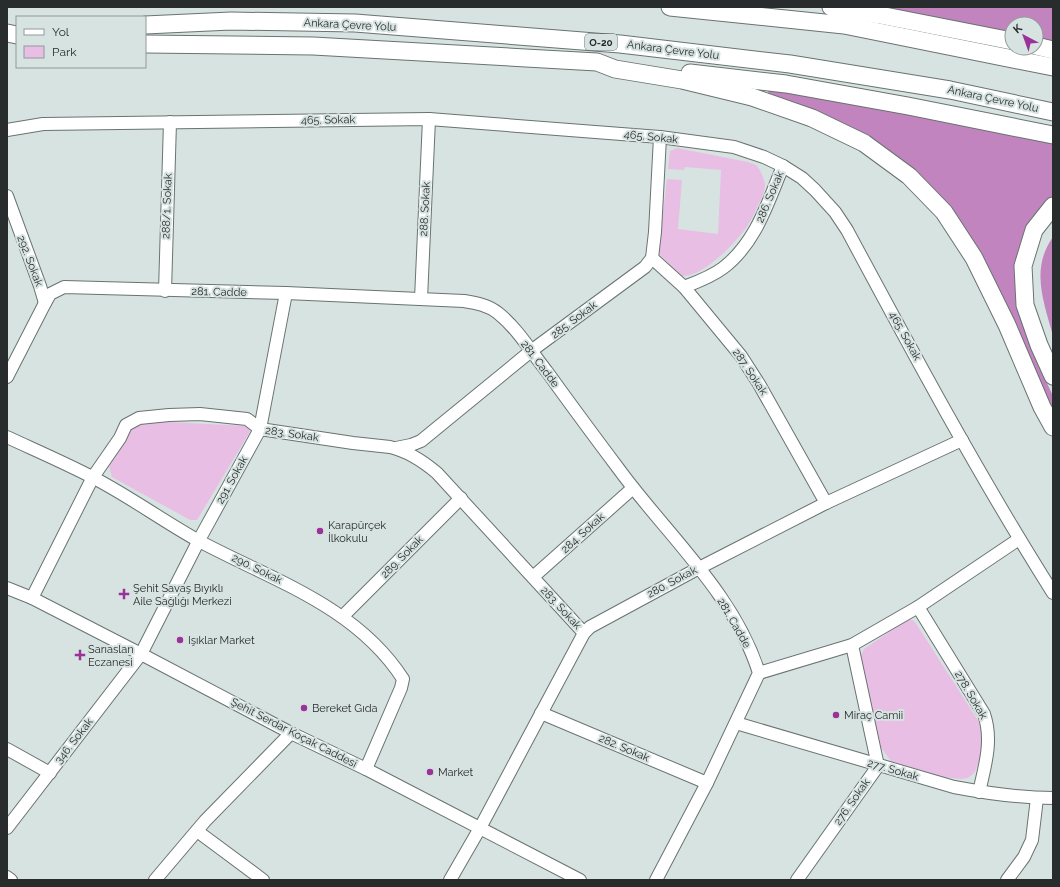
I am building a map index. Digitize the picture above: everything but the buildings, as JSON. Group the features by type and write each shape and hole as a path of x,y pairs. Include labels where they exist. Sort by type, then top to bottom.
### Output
{"highway":[{"path":"670,7 844,25 1053,67"},
{"path":"831,7 880,14 1004,39"},
{"name":"Ankara Çevre Yolu","path":"146,25 230,21 355,23 620,44 790,64 950,90 1053,112"},
{"path":"146,44 313,46 597,62 786,84 908,106 1053,135"},
{"path":"597,62 615,69 682,80 752,97 812,118 864,143 908,176 944,212 974,258 1007,325 1042,407 1053,427"},
{"path":"1053,206 1034,230 1023,266 1025,305 1039,345 1053,376"}],"street":[{"name":"465. Sokak","path":"7,130 43,124 429,119 660,138 734,148 758,155 783,166 802,178 815,190 835,212 847,230 962,440 1019,539 1053,594"},
{"name":"288. Sokak","path":"421,299 429,119"},
{"name":"288/1. Sokak","path":"165,291 170,122"},
{"path":"652,258 655,232 660,138"},
{"name":"286. Sokak","path":"684,287 705,279 723,268 744,246 756,230 766,211 783,166"},
{"name":"292. Sokak","path":"7,196 45,303"},
{"name":"287. Sokak","path":"652,258 684,287 741,356 826,503"},
{"name":"285. Sokak","path":"396,448 411,446 421,441 531,351 645,267 652,258"},
{"name":"281. Cadde","path":"7,377 50,294 64,287 165,291 286,293 464,301 478,303 497,312 507,322 531,351 633,488 699,568 743,634 759,673"},
{"name":"291. Sokak","path":"141,654 199,540 260,429 286,293"},
{"name":"283. Sokak","path":"32,598 93,477 120,438 126,425 139,418 169,414 200,414 247,419 260,429 396,448 417,458 430,466 461,498 584,633"},
{"name":"290. Sokak","path":"7,437 93,477 199,540 296,589 343,616 362,631 395,666 403,678 401,688 366,769"},
{"name":"280. Sokak","path":"450,880 480,828 584,633 590,626 826,503 962,440"},
{"path":"421,441 424,456 430,466"},
{"name":"284. Sokak","path":"533,577 633,488"},
{"name":"289. Sokak","path":"343,616 461,498"},
{"path":"656,880 707,783 759,673 852,645 918,607 1019,539"},
{"name":"Şehit Serdar Koçak Caddesi","path":"7,588 32,598 291,733 366,769 580,880"},
{"name":"278. Sokak","path":"918,607 984,714 987,723 988,742 979,792"},
{"path":"852,645 878,766"},
{"name":"346. Sokak","path":"7,828 141,654"},
{"name":"282. Sokak","path":"541,713 707,783"},
{"name":"277. Sokak","path":"736,723 878,766 954,787 979,792 1037,798 1053,798"},
{"path":"156,880 197,831 291,733"},
{"path":"7,749 50,772"},
{"name":"276. Sokak","path":"797,880 878,766"},
{"path":"1007,880 1024,857 1032,840 1037,798"},
{"path":"197,831 263,880"},
{"path":"7,878 11,880"}],"green space":[{"path":"677,148 748,162 758,167 765,185 763,195 748,225 728,249 709,265 699,271 690,275 682,276 658,253 667,179 682,180 678,229 718,234 721,170 685,167 684,170 668,169 670,151"},
{"path":"149,421 247,426 251,430 197,520 190,520 112,477 109,466 129,432 136,426"},
{"path":"907,620 912,620 915,622 981,725 983,735 980,758 975,772 968,778 962,779 942,777 891,761 880,746 860,657 864,649"}],"shaded area":[{"path":"870,7 1053,7 1053,46 1044,44 1044,16 1004,16 1004,36"},
{"path":"769,85 1053,139 1053,196 1041,208 1030,224 1020,246 1015,274 1017,300 1032,351 1053,396 1053,424 985,268 885,153 852,128 823,114 768,94"},
{"path":"1053,237 1053,336 1043,298 1041,273 1042,261 1046,249"}],"place":[{"name":"Karapürçek İlkokulu","path":"320,531"},
{"name":"Şehit Savaş Bıyıklı Aile Sağlığı Merkezi","path":"124,594"},
{"name":"Işıklar Market","path":"180,640"},
{"name":"Sarıaslan Eczanesi","path":"80,655"},
{"name":"Bereket Gıda","path":"304,708"},
{"name":"Miraç Camii","path":"836,715"},
{"name":"Market","path":"430,772"}]}
